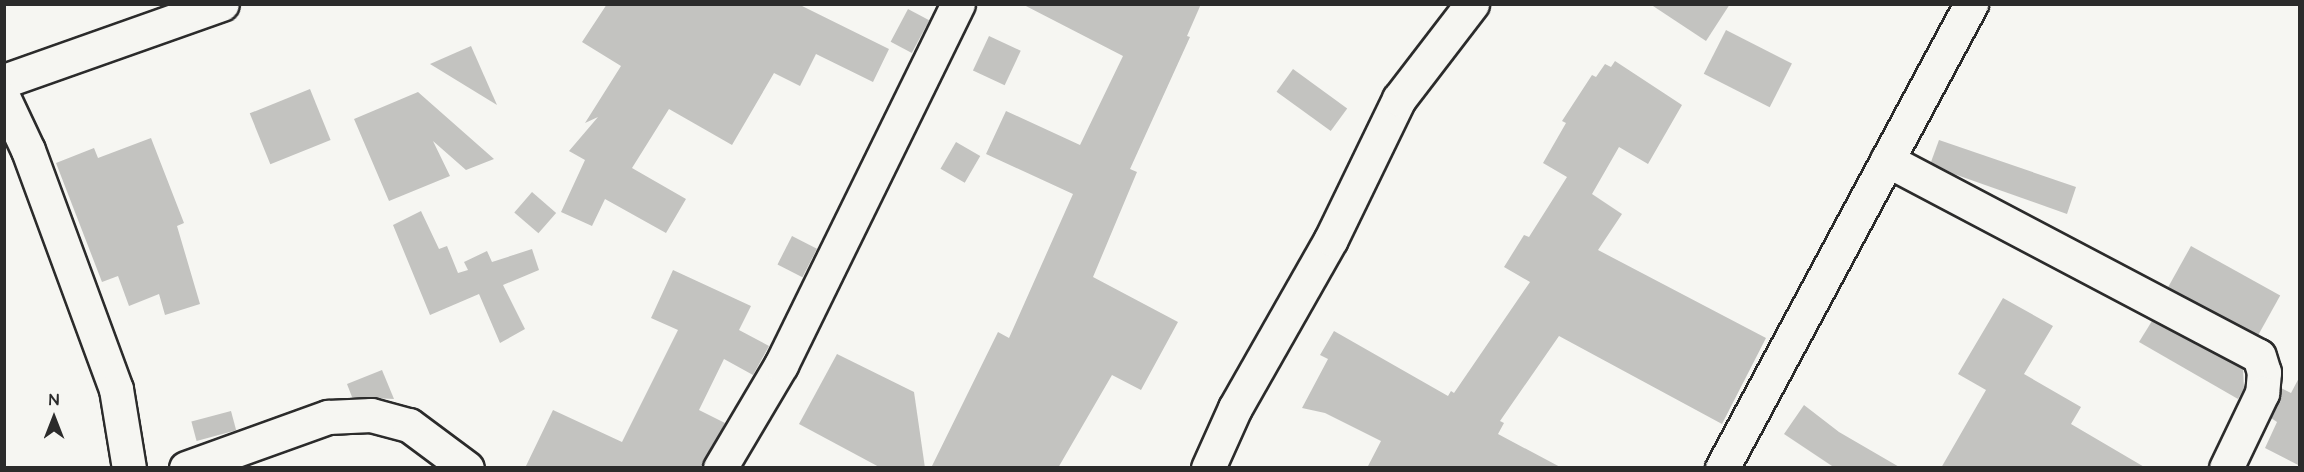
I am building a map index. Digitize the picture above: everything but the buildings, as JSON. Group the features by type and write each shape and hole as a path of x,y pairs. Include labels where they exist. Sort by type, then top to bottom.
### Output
{"street":[{"path":"4,81 222,4"},
{"path":"720,468 781,365 957,4"},
{"path":"1208,468 1235,408 1331,239 1399,99 1472,4"},
{"path":"1722,468 1971,4"},
{"path":"4,99 28,150 116,389 129,468"},
{"path":"1887,160 2259,356 2265,372 2262,393 2226,468"},
{"path":"186,468 328,417 371,415 409,425 467,468"}]}
